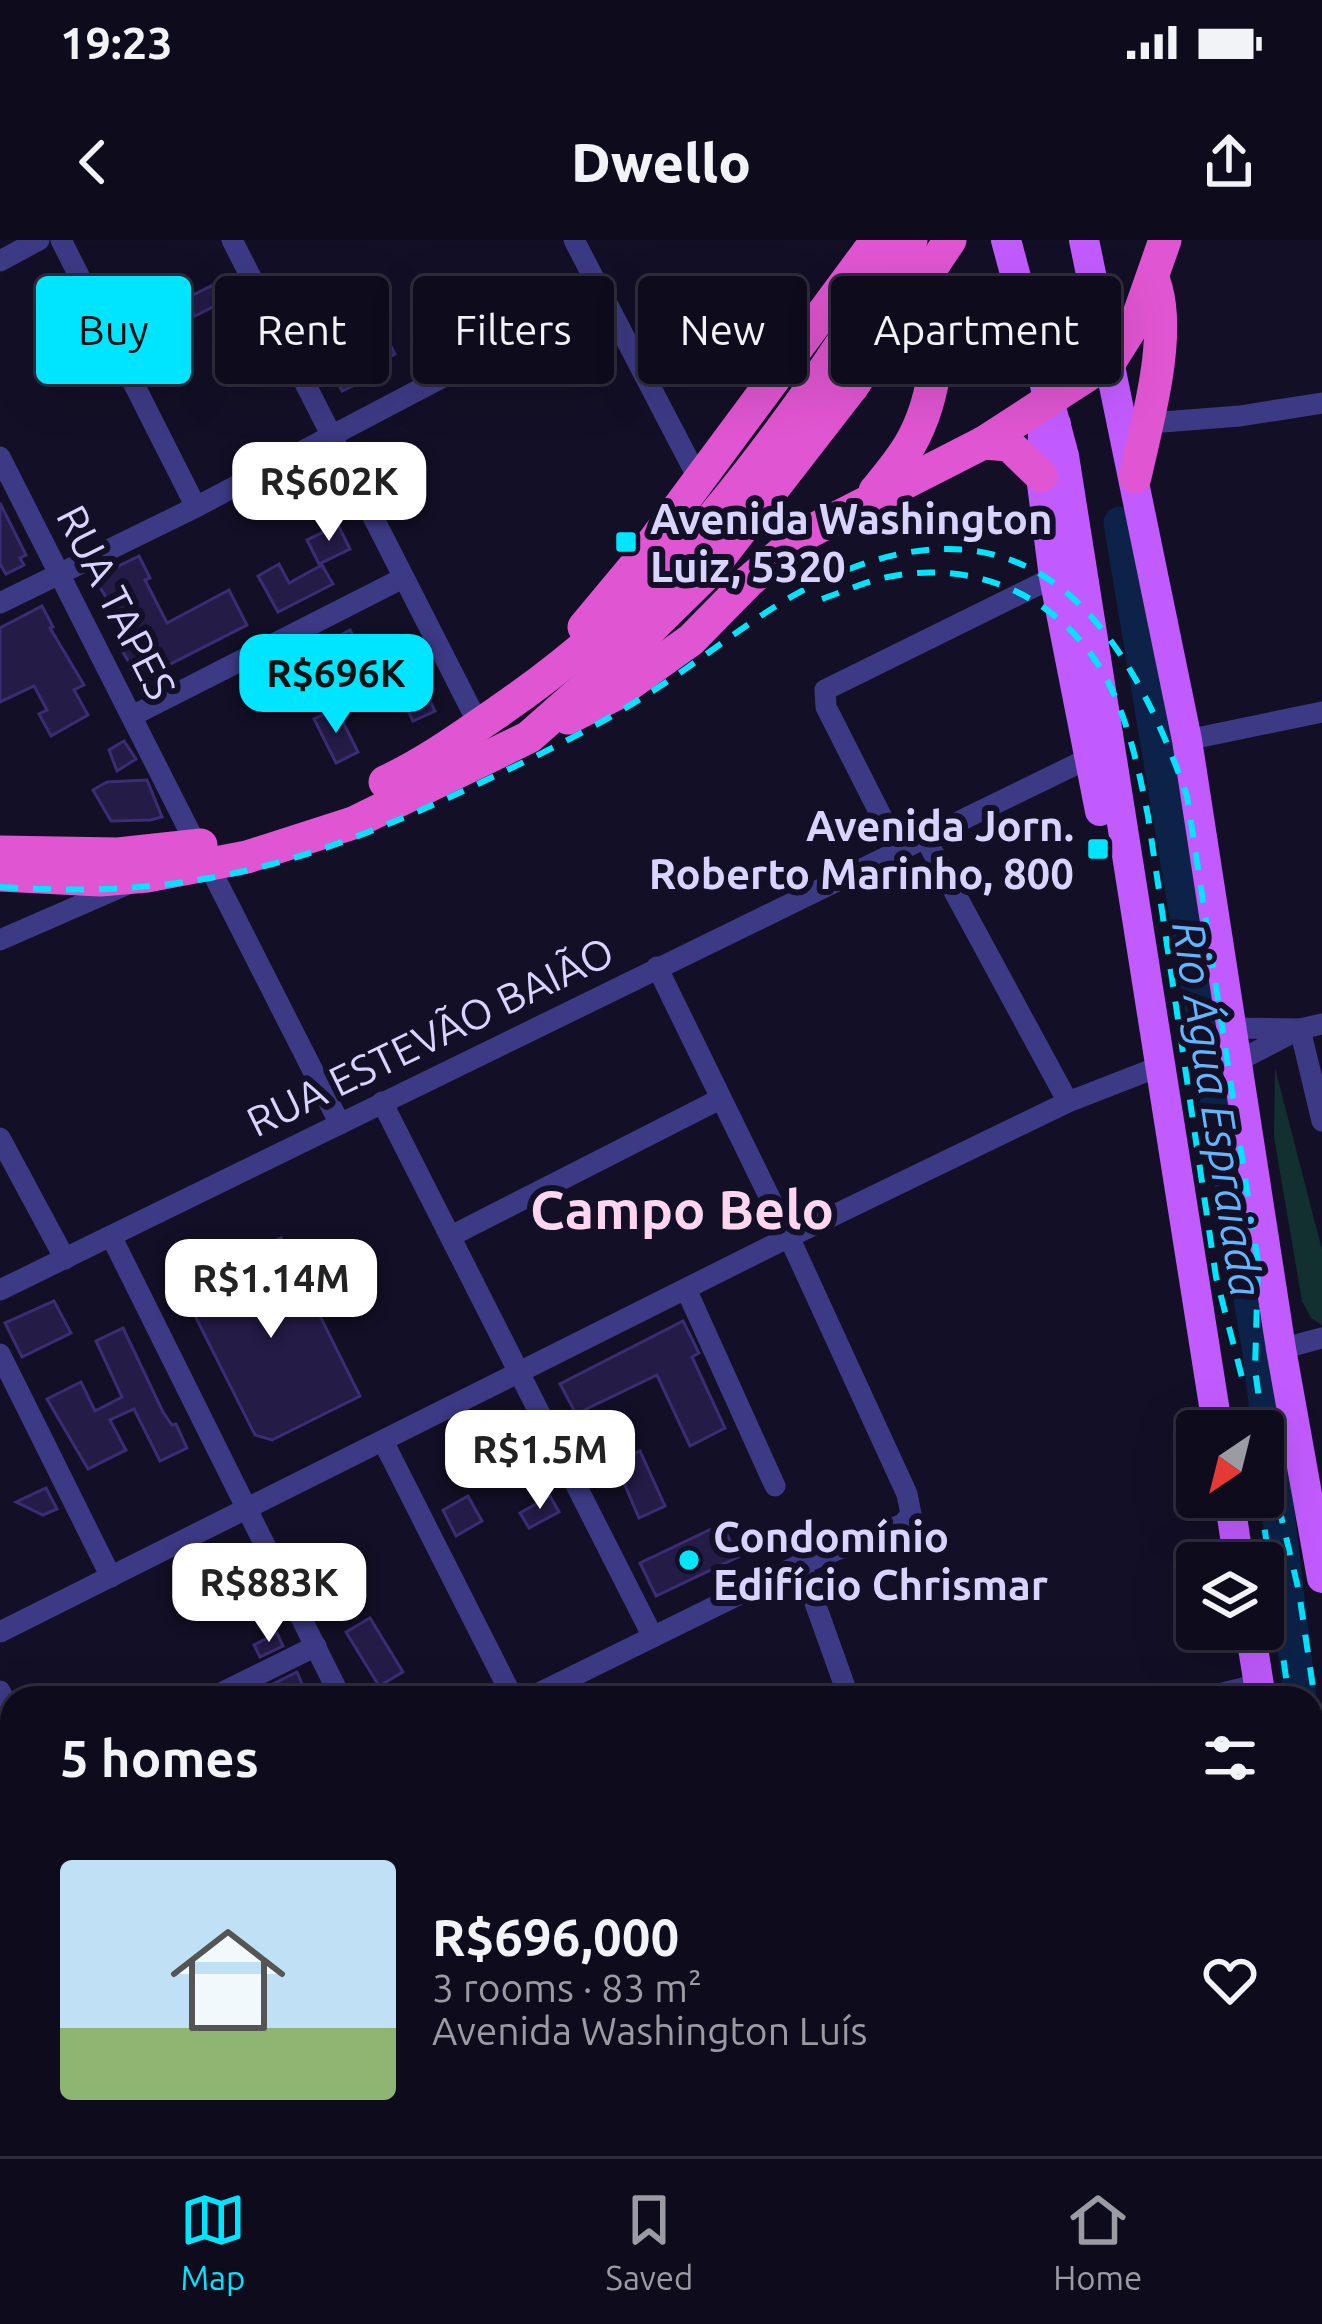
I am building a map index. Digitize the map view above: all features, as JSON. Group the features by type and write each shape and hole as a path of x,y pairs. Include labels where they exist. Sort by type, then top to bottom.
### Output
{"highway":[{"path":"892,276 911,240"},
{"path":"921,276 950,240"},
{"path":"1121,347 1154,279 1165,240"},
{"path":"543,681 870,248 891,253 912,268 927,289 934,316 935,355 916,432 870,498"},
{"path":"1135,477 1136,424 1160,338 1161,301 1154,279"},
{"path":"0,875 80,880 147,876 243,836 345,802 408,771 543,681 641,598 832,384"},
{"path":"529,737 710,570 834,384"},
{"path":"0,852 203,856 286,846 352,823 614,695 692,640 749,581 803,535 870,498 1053,412 1084,384"},
{"path":"983,443 1009,445 1041,476"}],"main road":[{"path":"1006,240 1053,412 1215,1410"},
{"path":"1084,240 1092,276"},
{"path":"1120,384 1136,424"},
{"path":"1053,412 1043,434 1041,476 1054,577 1123,923 1143,952"},
{"path":"1135,477 1187,740 1281,1348 1322,1578"},
{"path":"1253,1650 1259,1686"}],"street":[{"path":"0,261 39,240"},
{"path":"62,240 196,508"},
{"path":"232,240 479,725"},
{"path":"574,240 592,276"},
{"path":"614,319 699,480"},
{"path":"0,603 196,508 431,384"},
{"path":"1136,424 1240,416 1322,403"},
{"name":"RUA TAPES","path":"0,457 340,1124"},
{"path":"898,849 826,707 825,690 1054,577"},
{"path":"132,716 403,578"},
{"path":"1187,740 1322,712"},
{"name":"RUA ESTEVÃO BAIÃO","path":"0,1290 1089,758"},
{"path":"924,836 1068,1102"},
{"path":"0,940 147,876"},
{"path":"552,1686 801,1564 903,1524 911,1514 907,1494 789,1237 657,968"},
{"path":"1230,1028 1311,1027"},
{"path":"1236,1062 1311,1027"},
{"path":"1311,1027 1322,1121"},
{"path":"0,1632 789,1237 1068,1102 1158,1067"},
{"path":"453,1235 720,1099"},
{"path":"382,1102 653,1637"},
{"path":"0,1138 65,1259"},
{"path":"111,1236 335,1686"},
{"path":"686,1289 775,1486"},
{"path":"1281,1348 1322,1338"},
{"path":"0,1354 111,1577"},
{"path":"383,1441 523,1686"},
{"path":"801,1564 844,1686"},
{"path":"235,1686 316,1646"}],"green space":[{"path":"1275,1068 1322,1250 1322,1325 1311,1318 1302,1301 1274,1137"}],"building":[{"path":"213,285 215,306 195,316 191,296"},
{"path":"0,503 26,555 20,558 24,565 6,574 0,564"},
{"path":"338,525 350,549 319,564 307,540"},
{"path":"139,556 150,578 145,580 167,623 229,590 247,625 139,680 120,647 133,640 94,578"},
{"path":"279,564 289,583 322,565 333,584 278,612 258,576"},
{"path":"42,606 84,685 74,690 88,715 51,736 39,714 47,710 34,686 0,702 0,628"},
{"path":"350,630 369,666 357,672 339,636"},
{"path":"414,668 435,711 413,721 393,677"},
{"path":"336,708 358,752 336,763 314,719"},
{"path":"124,741 136,759 117,771 109,750"},
{"path":"147,780 162,817 111,821 93,790 107,782"},
{"path":"281,1238 360,1396 272,1440 255,1435 181,1288"},
{"path":"54,1301 71,1333 22,1357 5,1323"},
{"path":"683,1321 699,1353 692,1357 725,1428 690,1446 657,1375 576,1414 560,1384"},
{"path":"123,1328 163,1412 176,1424 187,1448 160,1461 134,1409 110,1420 126,1450 88,1469 47,1399 81,1382 95,1411 122,1397 96,1341"},
{"path":"484,1421 499,1450 480,1459 466,1430"},
{"path":"640,1451 665,1506 639,1518 615,1462"},
{"path":"46,1488 57,1509 43,1515 16,1502"},
{"path":"468,1496 482,1521 456,1536 443,1510"},
{"path":"550,1496 559,1512 529,1528 520,1513"},
{"name":"Condomínio Edifício Chrismar","path":"722,1524 738,1557 656,1596 640,1563"},
{"path":"240,1545 264,1604 238,1616 222,1583 204,1591 193,1568"},
{"path":"370,1618 403,1672 379,1686 346,1632"},
{"path":"277,1633 283,1646 260,1657 254,1645"},
{"path":"297,1672 303,1686 271,1686"}],"waterway":[{"name":"Rio Água Espraiada","path":"1120,523 1259,1352 1299,1686"}],"railway":[{"path":"0,887 68,890 191,881 304,855 360,835 566,741 648,694 800,592 895,555 958,549 1012,560 1059,586 1099,625 1133,674 1187,796 1258,1263 1255,1370 1313,1686"},
{"path":"822,599 875,580 920,573 990,581 1052,613 1099,666 1127,728 1145,801 1216,1277 1245,1389"},
{"path":"1263,1518 1287,1686"}],"place":[{"name":"Avenida Washington Luiz, 5320","path":"626,542"},
{"name":"Avenida Jorn. Roberto Marinho, 800","path":"1098,849"},
{"name":"Condomínio Edifício Chrismar","path":"689,1560"}],"district":[{"name":"Campo Belo","path":"682,1209"}]}
